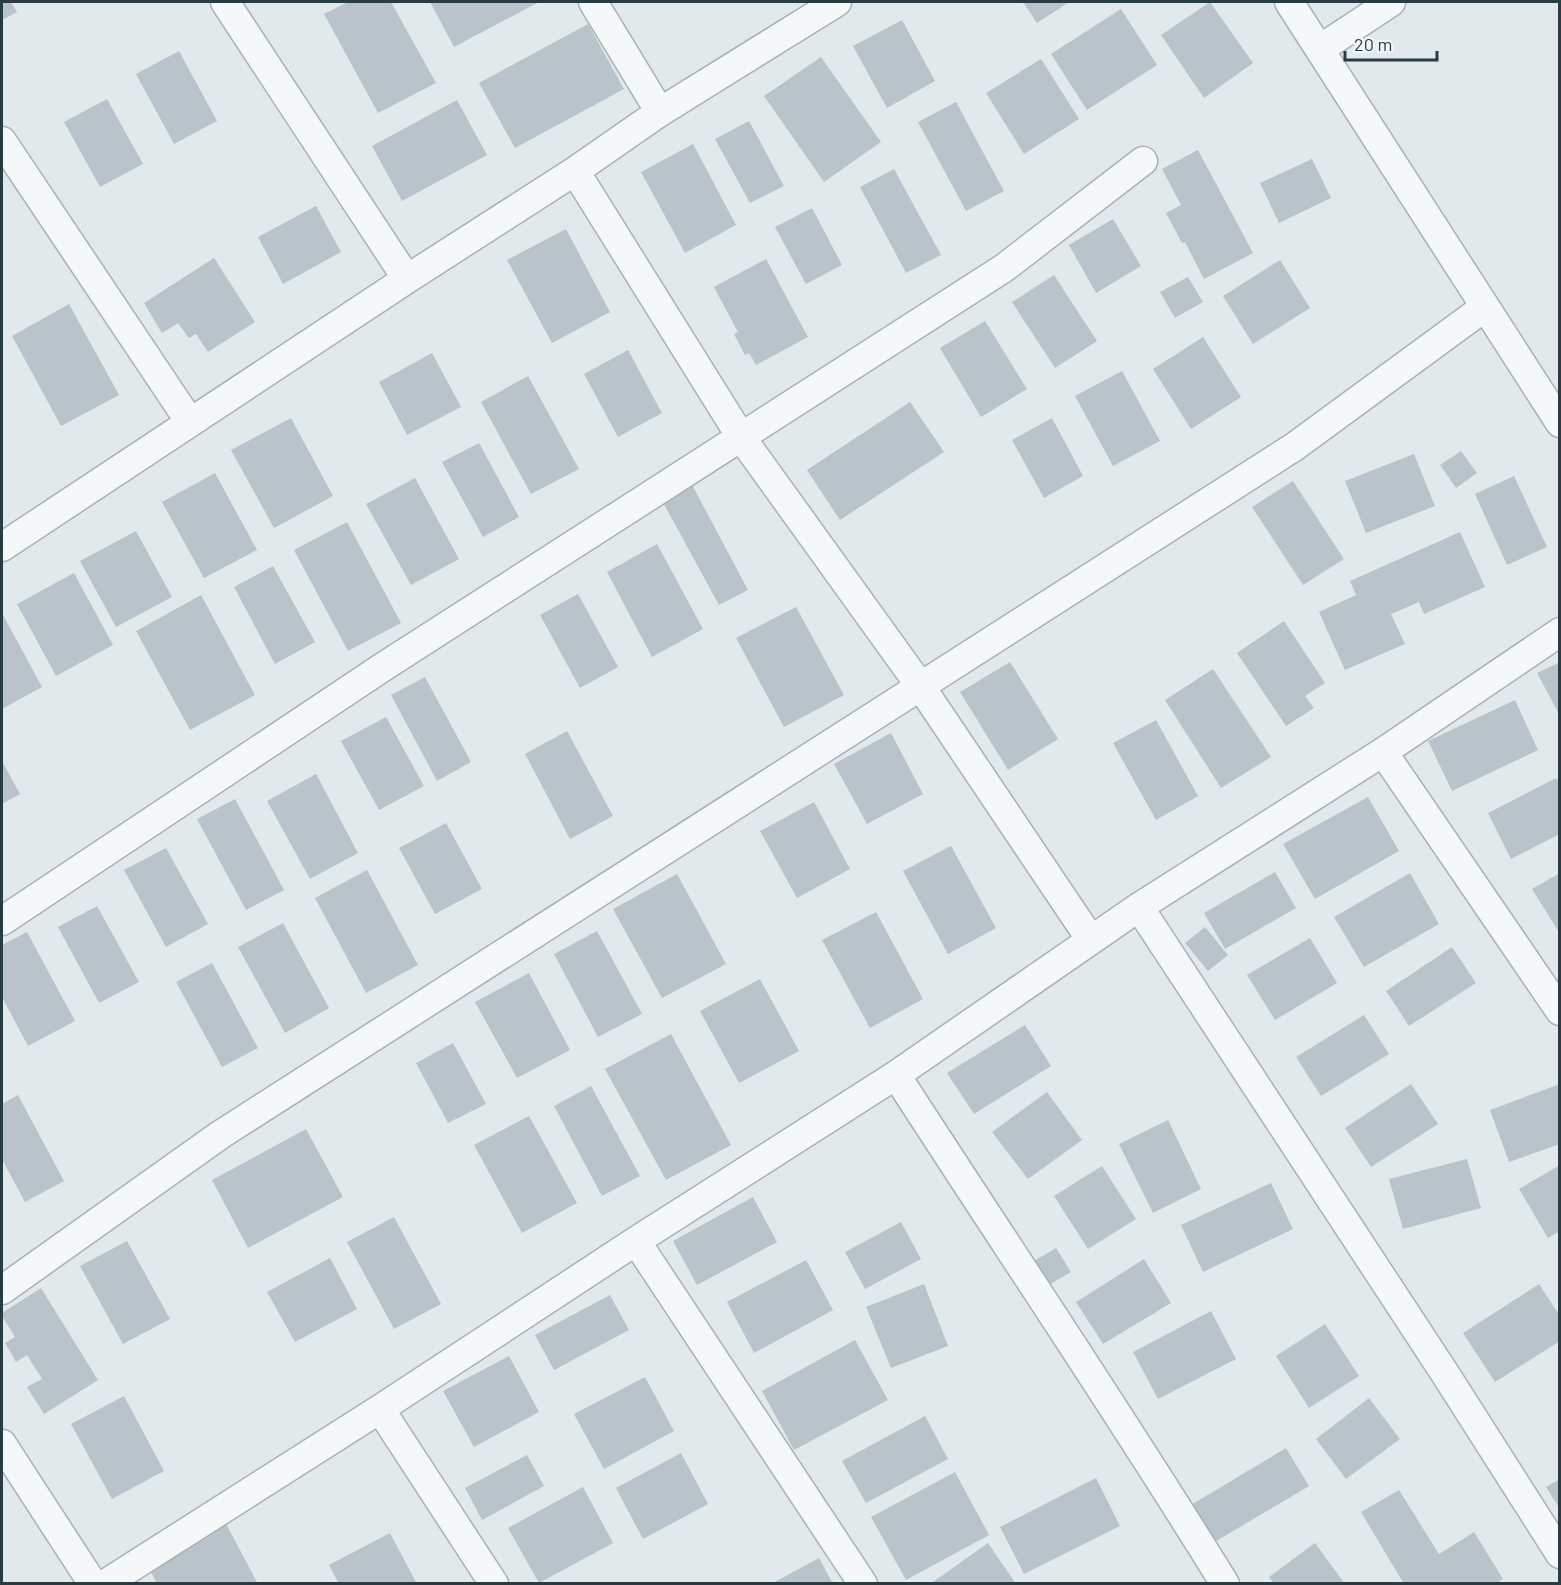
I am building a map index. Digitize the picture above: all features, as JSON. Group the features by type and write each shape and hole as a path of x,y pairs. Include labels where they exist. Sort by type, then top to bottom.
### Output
{"street":[{"path":"225,2 407,279"},
{"path":"593,2 660,112"},
{"path":"2,547 407,279 575,171 660,112 837,2"},
{"path":"1289,2 1560,423"},
{"path":"1320,49 1391,2"},
{"path":"2,141 190,422"},
{"path":"2,921 383,667 1004,268 1143,161"},
{"path":"575,171 741,437 921,687 1091,940"},
{"path":"2,1290 220,1135 1294,447 1485,307"},
{"path":"105,1584 380,1409 636,1240 896,1075 1139,907 1383,752 1560,632"},
{"path":"1383,752 1560,1011"},
{"path":"1139,907 1444,1372 1560,1554"},
{"path":"896,1075 1173,1500 1225,1584"},
{"path":"636,1240 863,1584"},
{"path":"380,1409 494,1584"},
{"path":"2,1444 93,1584"}],"building":[{"path":"2,2 11,2 17,12 2,20"},
{"path":"348,2 391,2 436,83 378,113 324,14"},
{"path":"430,2 539,2 454,47"},
{"path":"1023,2 1069,2 1037,23"},
{"path":"1210,2 1253,63 1204,98 1161,35"},
{"path":"1121,9 1157,65 1087,110 1051,54"},
{"path":"902,20 935,81 887,108 853,46"},
{"path":"588,24 624,89 515,148 479,83"},
{"path":"179,51 217,121 174,144 136,74"},
{"path":"821,57 881,142 824,182 764,96"},
{"path":"1041,59 1079,119 1024,154 986,93"},
{"path":"107,99 143,164 100,187 64,122"},
{"path":"457,100 487,155 402,201 372,146"},
{"path":"956,102 1004,191 966,211 918,122"},
{"path":"749,121 784,186 750,203 715,139"},
{"path":"693,144 736,225 685,253 641,172"},
{"path":"1198,150 1253,253 1204,279 1185,242 1182,243 1166,213 1181,205 1162,169"},
{"path":"1312,159 1331,198 1279,223 1260,183"},
{"path":"894,169 941,255 906,273 860,187"},
{"path":"316,206 341,252 283,284 258,237"},
{"path":"812,208 842,265 806,284 775,227"},
{"path":"1113,219 1141,266 1096,293 1069,245"},
{"path":"566,229 610,312 552,343 507,260"},
{"path":"214,258 255,322 208,352 196,334 189,338 178,323 162,333 144,303"},
{"path":"766,259 808,337 756,365 749,353 745,355 734,334 738,332 714,287"},
{"path":"1280,260 1310,308 1253,344 1223,296"},
{"path":"1054,275 1097,341 1055,368 1012,302"},
{"path":"1188,277 1203,302 1175,318 1160,292"},
{"path":"69,304 119,395 61,426 12,336"},
{"path":"985,321 1027,389 981,417 940,348"},
{"path":"1203,337 1241,397 1191,429 1153,369"},
{"path":"628,350 662,413 618,437 584,374"},
{"path":"432,353 461,407 407,435 379,382"},
{"path":"1122,371 1160,441 1113,466 1075,396"},
{"path":"528,376 579,469 531,494 481,402"},
{"path":"910,402 944,452 840,520 807,470"},
{"path":"291,418 333,496 274,528 231,450"},
{"path":"1052,418 1083,476 1044,498 1012,440"},
{"path":"479,443 519,517 483,537 442,462"},
{"path":"1461,451 1477,473 1456,488 1440,465"},
{"path":"1414,454 1435,506 1366,533 1345,481"},
{"path":"215,473 257,550 204,578 162,502"},
{"path":"1514,476 1547,547 1507,565 1475,494"},
{"path":"415,478 459,559 411,585 366,504"},
{"path":"689,479 748,590 719,605 659,495"},
{"path":"1293,481 1344,559 1303,585 1252,507"},
{"path":"347,522 401,623 348,651 294,550"},
{"path":"136,531 172,597 116,627 80,561"},
{"path":"1460,532 1485,587 1424,614 1419,602 1391,614 1405,644 1345,670 1319,612 1356,595 1350,581"},
{"path":"657,544 703,629 652,657 607,572"},
{"path":"273,566 315,642 275,664 234,587"},
{"path":"74,573 113,645 56,676 17,604"},
{"path":"578,594 618,667 580,688 540,615"},
{"path":"201,595 255,695 190,730 136,631"},
{"path":"796,607 844,695 784,727 736,638"},
{"path":"2,613 42,687 2,709"},
{"path":"1284,621 1325,683 1305,696 1314,708 1286,726 1237,653"},
{"path":"1010,662 1058,739 1008,770 960,692"},
{"path":"1560,662 1560,716 1537,673"},
{"path":"1213,669 1271,757 1221,788 1165,700"},
{"path":"425,677 471,762 437,781 391,695"},
{"path":"1515,700 1538,750 1452,791 1428,741"},
{"path":"386,717 424,786 379,810 341,741"},
{"path":"1156,720 1198,796 1156,820 1113,743"},
{"path":"567,731 613,816 570,839 525,754"},
{"path":"891,733 923,794 867,824 834,764"},
{"path":"2,761 20,794 2,804"},
{"path":"316,774 358,853 310,879 267,801"},
{"path":"1556,778 1560,784 1560,834 1511,859 1488,813"},
{"path":"1368,797 1399,851 1315,899 1283,844"},
{"path":"235,799 284,890 246,910 197,819"},
{"path":"814,802 850,869 797,898 760,831"},
{"path":"446,823 482,889 435,914 399,848"},
{"path":"951,846 996,928 948,954 903,871"},
{"path":"166,848 208,924 166,947 124,870"},
{"path":"367,870 418,965 366,993 315,898"},
{"path":"1275,872 1296,908 1225,949 1204,913"},
{"path":"1410,873 1439,924 1364,967 1334,917"},
{"path":"1560,873 1560,934 1532,889"},
{"path":"677,874 726,964 662,998 613,909"},
{"path":"97,906 139,982 99,1003 58,927"},
{"path":"876,912 923,999 870,1028 822,940"},
{"path":"283,923 329,1008 285,1033 238,947"},
{"path":"1205,927 1228,955 1208,971 1185,943"},
{"path":"597,931 642,1014 598,1037 554,954"},
{"path":"27,932 75,1021 28,1046 2,997 2,945"},
{"path":"1310,938 1337,983 1275,1020 1247,975"},
{"path":"1452,947 1476,983 1409,1026 1386,991"},
{"path":"212,963 258,1048 222,1067 176,982"},
{"path":"529,973 570,1050 517,1078 475,1002"},
{"path":"760,979 799,1051 739,1083 700,1011"},
{"path":"1364,1015 1389,1054 1321,1096 1296,1057"},
{"path":"1025,1025 1051,1066 974,1114 947,1073"},
{"path":"671,1034 731,1145 666,1180 605,1069"},
{"path":"453,1043 486,1104 448,1123 416,1063"},
{"path":"1411,1084 1438,1124 1371,1167 1345,1128"},
{"path":"1560,1084 1560,1144 1509,1162 1490,1110"},
{"path":"591,1086 640,1176 602,1196 554,1106"},
{"path":"1047,1092 1082,1140 1028,1179 992,1132"},
{"path":"18,1095 64,1181 25,1202 2,1159 2,1104"},
{"path":"529,1116 577,1203 522,1233 474,1145"},
{"path":"1168,1120 1201,1189 1153,1213 1119,1144"},
{"path":"306,1129 343,1197 248,1248 212,1180"},
{"path":"1467,1159 1481,1208 1403,1229 1389,1179"},
{"path":"1560,1165 1560,1231 1548,1238 1519,1189"},
{"path":"1102,1166 1136,1219 1088,1249 1054,1196"},
{"path":"1271,1183 1293,1229 1203,1272 1181,1225"},
{"path":"753,1197 777,1242 697,1285 673,1241"},
{"path":"394,1217 441,1304 394,1329 347,1242"},
{"path":"901,1222 921,1259 865,1289 845,1252"},
{"path":"127,1241 170,1319 123,1344 80,1266"},
{"path":"1056,1248 1071,1272 1049,1285 1034,1261"},
{"path":"330,1258 357,1309 295,1342 267,1292"},
{"path":"1144,1259 1171,1303 1103,1344 1076,1302"},
{"path":"806,1260 833,1310 754,1353 727,1302"},
{"path":"924,1284 948,1346 891,1368 866,1307"},
{"path":"1539,1284 1560,1316 1560,1341 1495,1382 1463,1333"},
{"path":"41,1288 98,1380 44,1414 27,1387 42,1379 27,1355 16,1362 5,1343 15,1337 2,1316 2,1313"},
{"path":"610,1295 629,1330 554,1370 535,1335"},
{"path":"1211,1311 1236,1359 1158,1399 1133,1352"},
{"path":"1325,1324 1359,1376 1309,1408 1276,1356"},
{"path":"855,1340 888,1400 794,1450 762,1391"},
{"path":"509,1356 539,1412 474,1447 443,1391"},
{"path":"645,1377 674,1431 604,1469 574,1414"},
{"path":"124,1396 164,1471 112,1499 71,1424"},
{"path":"1369,1398 1400,1439 1346,1479 1316,1439"},
{"path":"925,1416 948,1459 866,1503 842,1461"},
{"path":"1286,1448 1309,1486 1208,1546 1186,1508"},
{"path":"681,1453 708,1504 643,1539 616,1488"},
{"path":"527,1455 544,1486 482,1520 465,1488"},
{"path":"955,1472 989,1535 906,1580 871,1517"},
{"path":"1096,1478 1120,1526 1024,1574 1000,1527"},
{"path":"1560,1479 1560,1509 1546,1487"},
{"path":"583,1487 613,1543 539,1583 508,1528"},
{"path":"1399,1490 1439,1554 1474,1532 1503,1579 1496,1584 1404,1584 1361,1512"},
{"path":"225,1522 258,1584 157,1584 147,1564"},
{"path":"390,1533 417,1584 339,1584 329,1565"},
{"path":"988,1543 1016,1584 930,1584"},
{"path":"1315,1543 1345,1584 1274,1584 1269,1577"},
{"path":"819,1558 833,1584 771,1584"}]}
